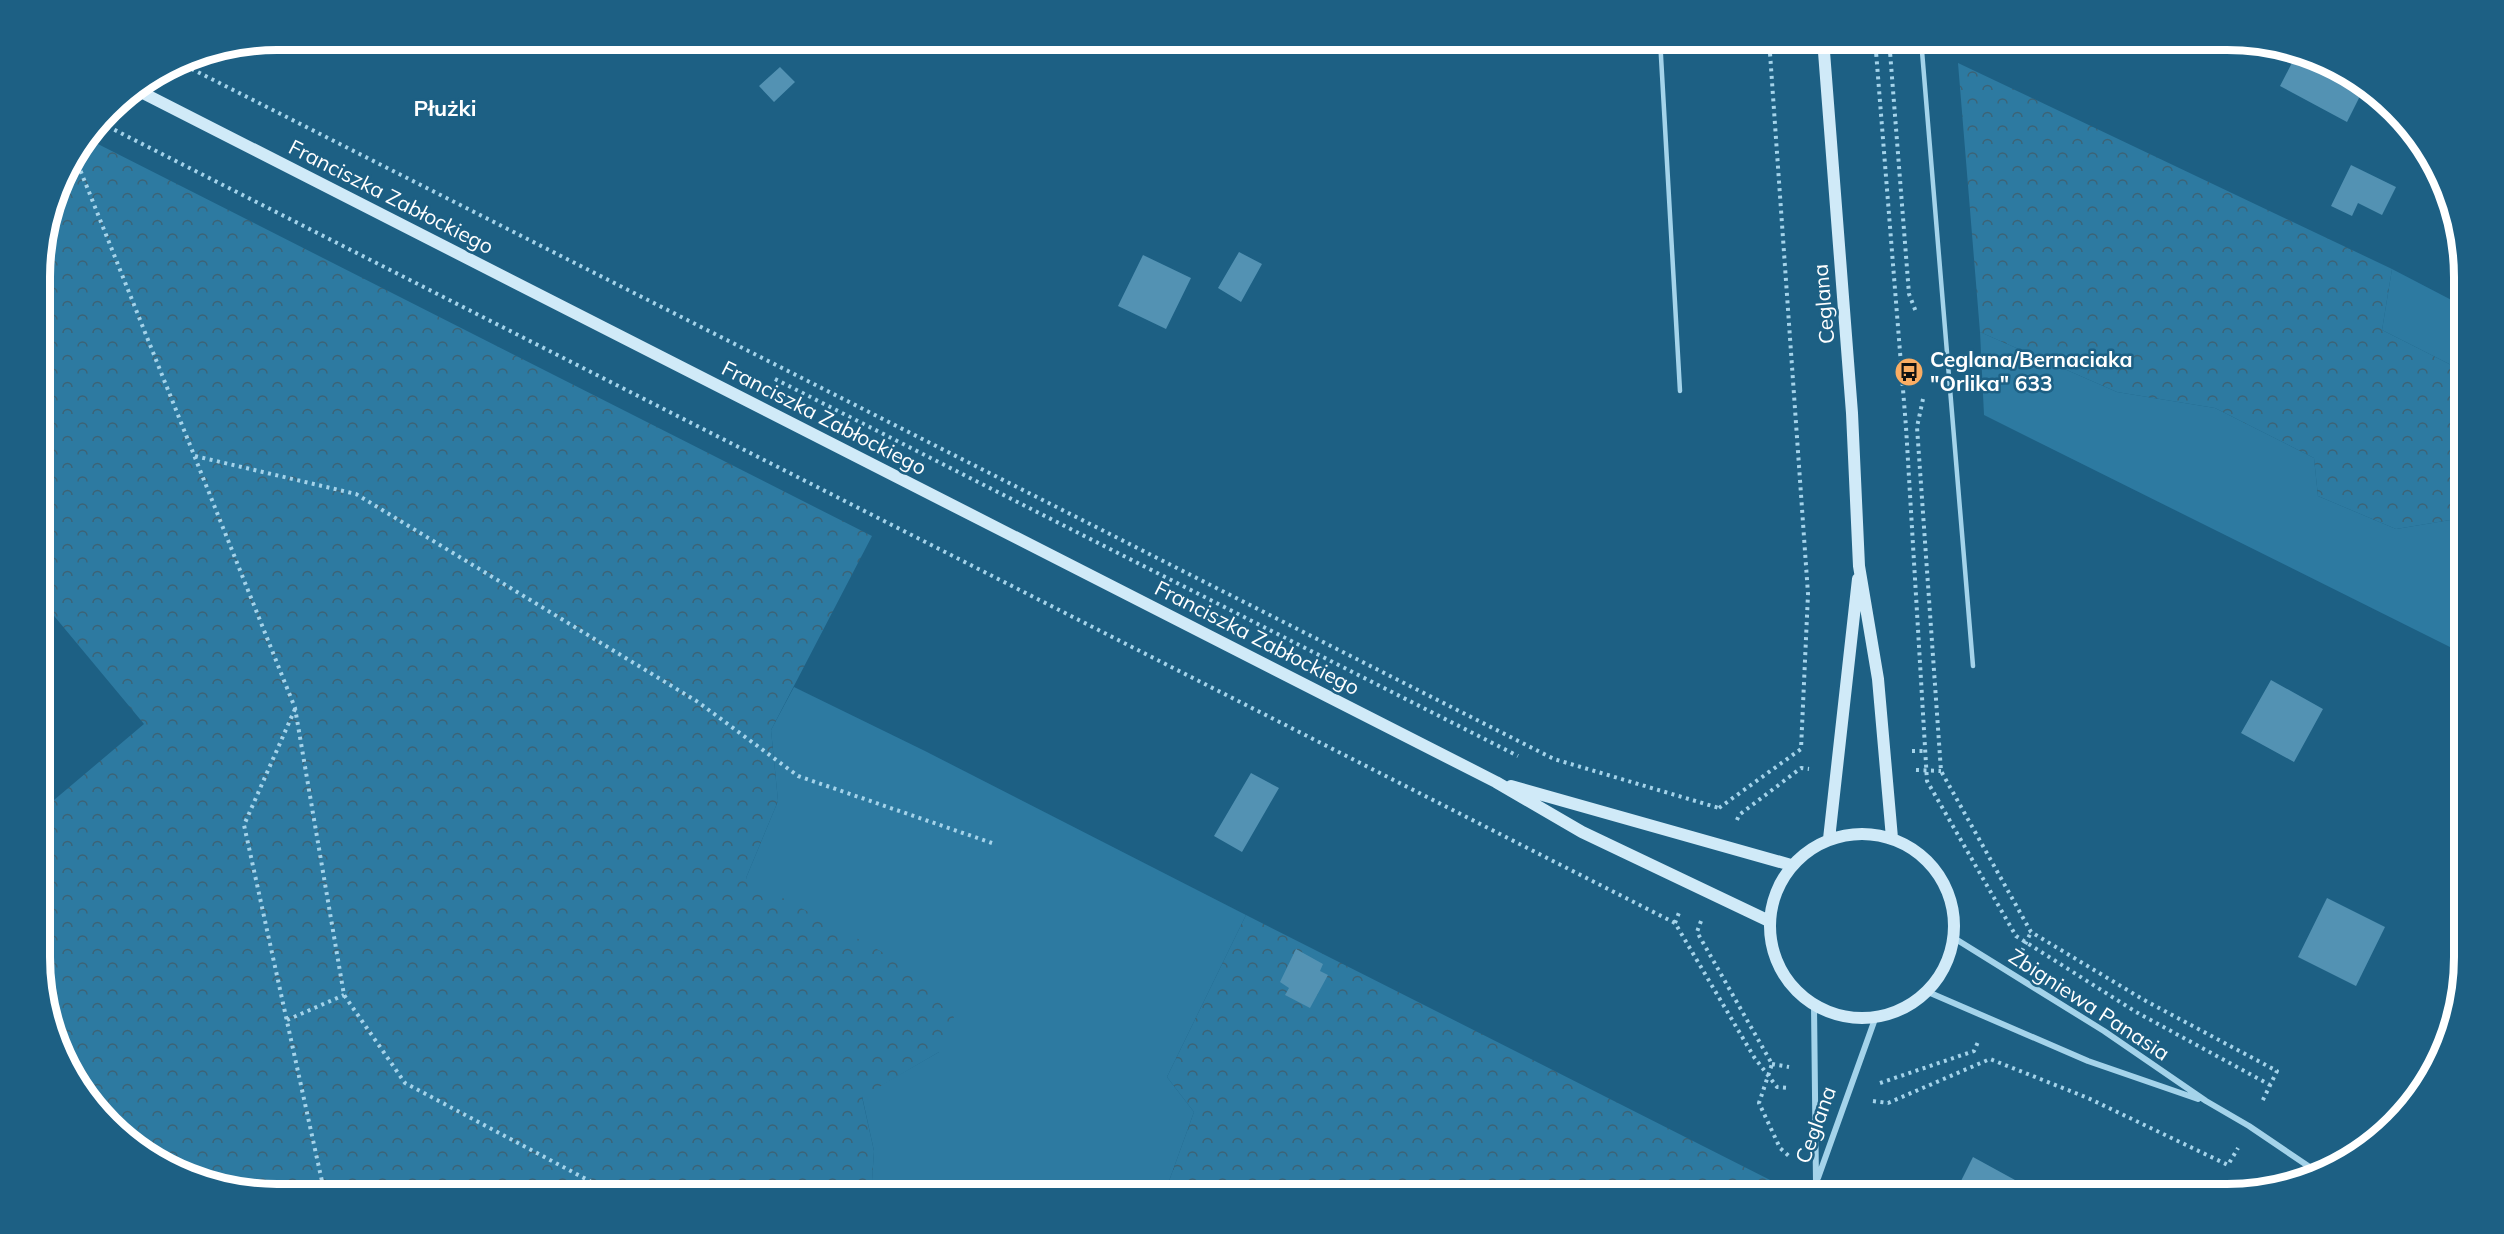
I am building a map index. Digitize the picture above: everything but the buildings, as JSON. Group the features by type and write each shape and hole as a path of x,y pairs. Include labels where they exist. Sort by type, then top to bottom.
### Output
{"street":[{"name":"Ceglana","path":"1824,50 1852,413 1859,566 1878,679 1892,838"},
{"name":"Franciszka Zabłockiego","path":"143,93 1496,782 1582,832 1769,921"},
{"name":"Ceglana","path":"1829,839 1859,566"},
{"name":"Franciszka Zabłockiego","path":"1496,782 1791,865"},
{"path":"1861,834 1892,838 1920,854 1941,878 1952,907 1954,938 1945,968 1928,992 1904,1009 1875,1018 1843,1018 1814,1006 1789,984 1773,954 1769,921 1775,891 1791,865 1809,850 1829,839 1861,834"},
{"name":"Zbigniewa Panasia","path":"1954,938 2104,1031 2206,1101 2249,1126 2311,1168"},
{"name":"Zbigniewa Panasia","path":"1928,992 2088,1061 2206,1101"},
{"name":"Ceglana","path":"1814,1006 1816,1182"},
{"name":"Ceglana","path":"1816,1182 1875,1018"}],"lane":[{"path":"1661,50 1680,391"},
{"path":"1922,50 1973,666"}],"path":[{"path":"189,67 1554,759 1719,808 1801,749 1808,594 1770,50"},
{"path":"107,126 1675,923 1754,1057 1777,1087 1815,1092"},
{"path":"78,166 295,708 344,995 405,1083 595,1184"},
{"path":"771,376 1528,761"},
{"path":"194,456 356,494 698,702 798,776 992,843"},
{"path":"295,708 244,825 323,1184"},
{"path":"1847,1097 1888,1103 1990,1059 2088,1098 2228,1165 2277,1071 2144,1000 2031,932 2011,973"},
{"path":"287,1020 344,995"},
{"path":"1854,1078 1883,1083 1974,1050 1989,1018"},
{"path":"1815,1072 1772,1064 1759,1103 1780,1148 1816,1182"}],"green space":[{"path":"1958,63 2392,269 2382,330 2454,366 2454,519 2396,529 2318,496 2314,458 2215,408 2117,392 1980,332"},
{"path":"93,142 872,536 771,730 778,801 746,878 895,959 954,1017 939,1052 862,1097 874,1151 872,1184 262,1184 218,1177 190,1167 138,1138 96,1096 67,1044 57,1016 51,987 50,803 144,724 50,611 51,247 57,218 67,190"},
{"path":"2392,269 2454,301 2454,366 2382,330"},
{"path":"1980,332 2117,392 2215,408 2314,458 2318,496 2396,529 2454,519 2454,649 1984,415"},
{"path":"794,687 925,751 1246,915 1167,1077 1194,1112 1168,1184 872,1184 874,1151 862,1096 939,1052 746,878 778,801 771,730"},
{"path":"1246,915 1778,1184 1168,1184 1194,1112 1167,1077"}],"place":[{"name":"Ceglana/Bernaciaka \"Orlika\" 633","path":"1909,372"}],"district":[{"name":"Płużki","path":"445,108"}]}
